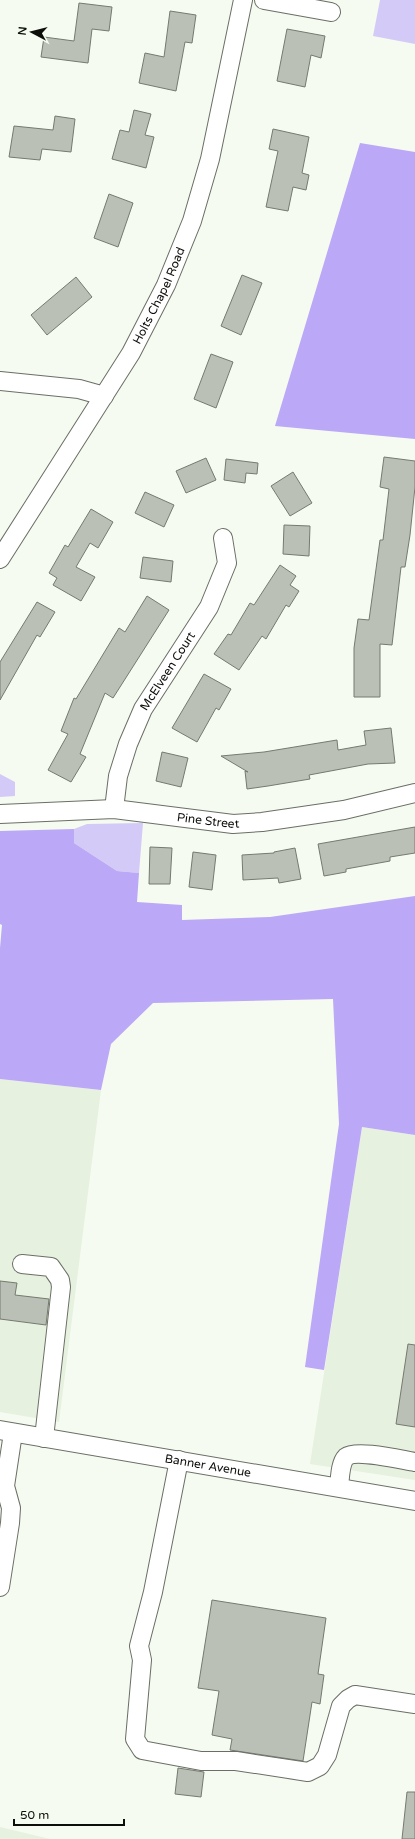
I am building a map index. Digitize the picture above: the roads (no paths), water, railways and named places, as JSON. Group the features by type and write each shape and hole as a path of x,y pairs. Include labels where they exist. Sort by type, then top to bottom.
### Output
{"street":[{"name":"Holts Chapel Road","path":"0,559 131,353 166,285 192,221 214,144 243,0"},
{"path":"264,0 331,12"},
{"path":"0,381 79,389 104,396"},
{"name":"McElveen Court","path":"114,809 118,776 128,744 143,709 209,607 227,563 223,538"},
{"name":"Pine Street","path":"0,814 114,809 233,824 262,822 344,810 415,793"},
{"path":"22,1264 51,1267 60,1280 61,1287 44,1438"},
{"path":"0,1587 11,1508 5,1486 6,1432"},
{"name":"Banner Avenue","path":"6,1432 415,1501"},
{"path":"339,1488 343,1462 347,1457 357,1453 415,1462"},
{"path":"179,1460 153,1592 139,1646 142,1660 135,1739 142,1750 201,1760 236,1761 308,1772 320,1766 327,1755 341,1706 348,1699 355,1695 415,1704"}]}
